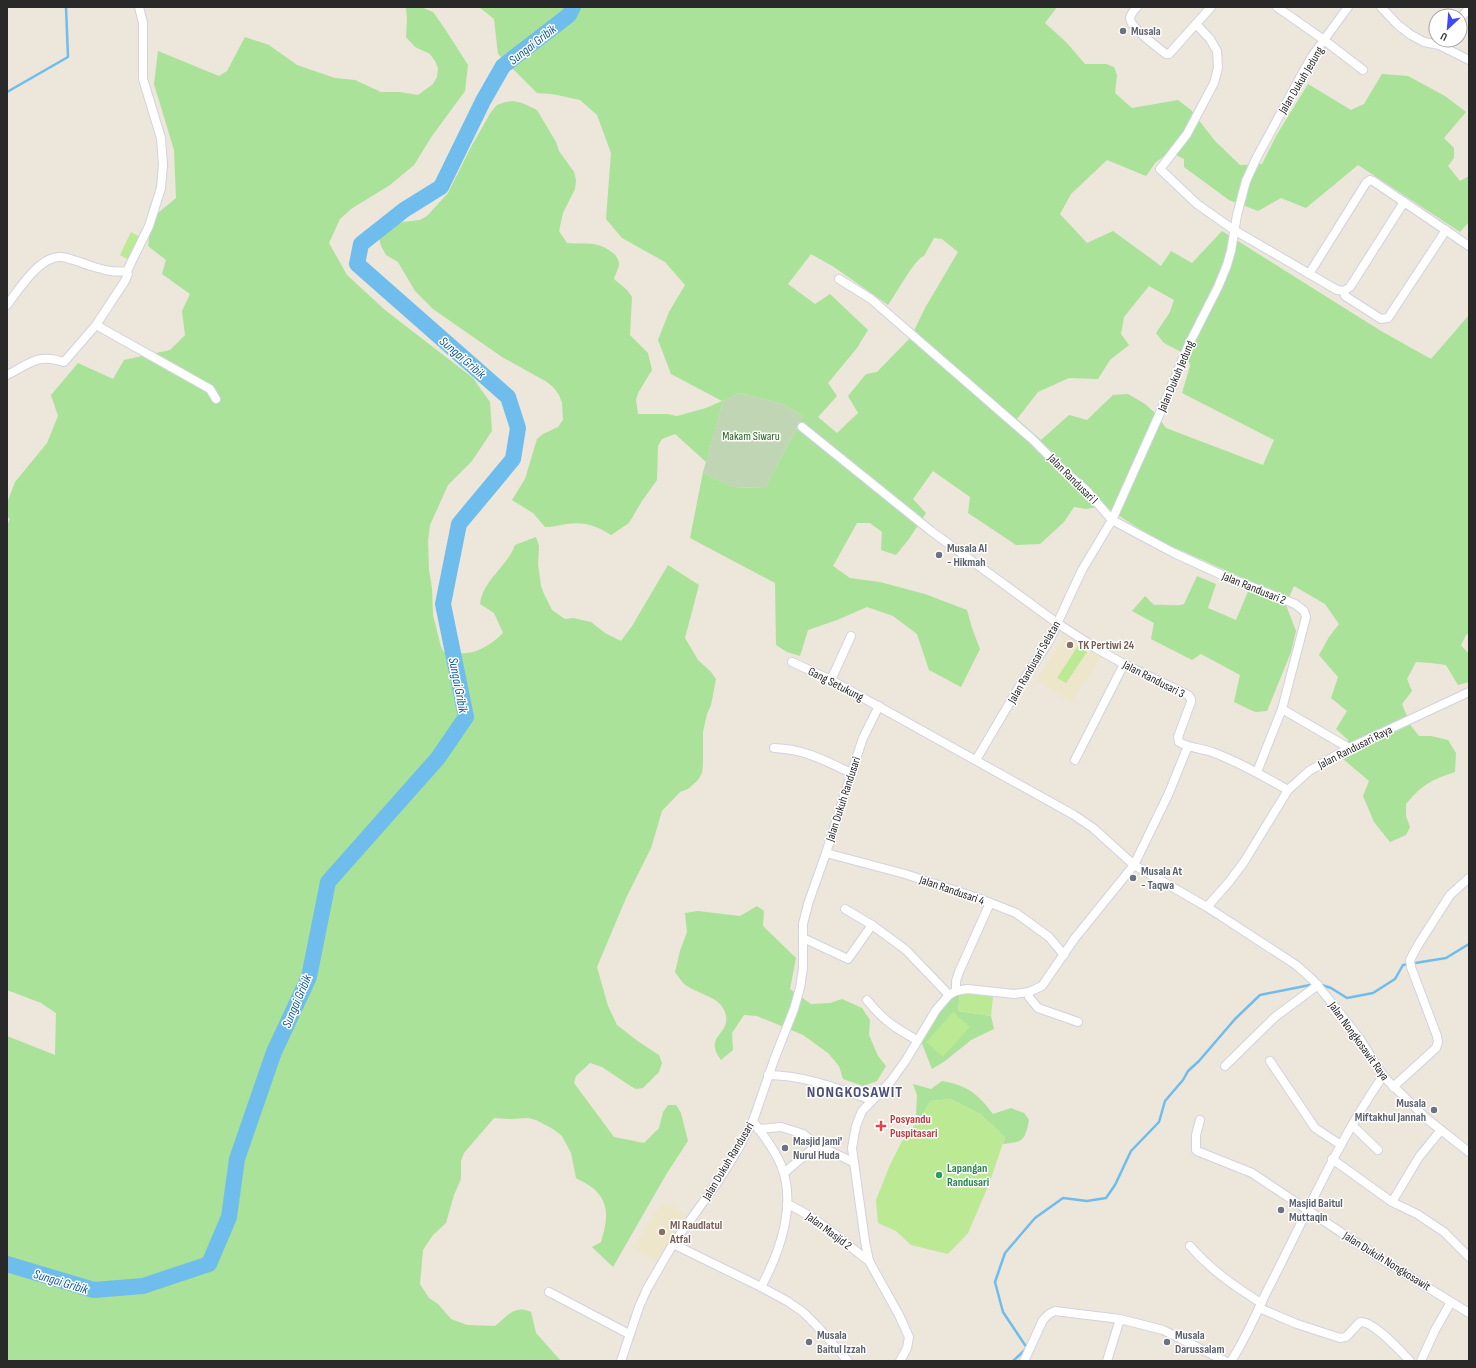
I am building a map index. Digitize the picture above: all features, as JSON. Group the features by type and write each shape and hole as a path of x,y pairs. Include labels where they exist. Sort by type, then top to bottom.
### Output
{"street":[{"path":"7,375 42,358 64,362 96,325 126,281 128,274 127,271 149,226 161,188 163,165 161,138 142,79 142,23 139,7"},
{"path":"1137,7 1131,15 1131,23 1166,54 1171,53 1210,7"},
{"name":"Jalan Dukuh Jedung","path":"1277,7 1363,70"},
{"name":"Jalan Dukuh Jedung","path":"1112,520 1190,342 1221,280 1231,251 1241,197 1246,181 1257,157 1302,74 1348,7"},
{"path":"1381,7 1398,25 1411,35 1424,42 1428,42"},
{"path":"1196,24 1210,39 1217,51 1218,68 1214,83 1187,134 1160,169 1197,204 1234,230 1337,290 1344,291 1350,287 1404,202"},
{"path":"1449,48 1469,60"},
{"path":"1309,274 1366,183 1370,180 1469,246"},
{"path":"1344,291 1345,296 1374,315 1381,319 1388,318 1446,230"},
{"path":"7,305 33,272 51,259 60,257 107,271 127,271"},
{"name":"Jalan Randusari I","path":"839,279 870,300 1032,439 1063,470 1086,490 1112,520"},
{"path":"96,325 210,389 216,399"},
{"name":"Jalan Randusari 3","path":"802,427 931,531 1040,609 1057,623 1124,664 1190,697 1191,702 1178,737 1179,742 1188,746"},
{"name":"Jalan Randusari Selatan","path":"976,760 1049,642 1082,570 1112,520"},
{"name":"Jalan Randusari 2","path":"1112,520 1174,553 1222,575 1295,604 1304,611 1306,616 1282,709 1257,772"},
{"path":"831,680 851,636"},
{"name":"Gang Setukung","path":"792,662 831,680 880,706"},
{"path":"1074,760 1124,664"},
{"name":"Jalan Randusari Raya","path":"1207,907 1244,862 1288,790 1309,771 1349,748 1469,692"},
{"path":"880,706 1082,820 1134,865 1207,907"},
{"name":"Jalan Dukuh Randusari","path":"621,1361 629,1334 647,1289 673,1244 717,1183 737,1151 753,1121 768,1075 794,1009 800,988 803,968 803,924 808,904 863,738 880,706"},
{"path":"1282,709 1349,748"},
{"path":"900,1361 907,1348 909,1337 899,1315 869,1261 853,1162 852,1148 856,1126 862,1111 891,1081 936,1010 953,993 967,989 1014,994 1029,992 1042,986 1102,904 1134,865 1168,794 1188,746 1211,752 1257,772 1288,790"},
{"path":"774,748 787,748 808,753 822,758 851,773"},
{"name":"Jalan Randusari 4","path":"826,853 905,874 990,903 1016,914 1050,937 1064,955"},
{"path":"1393,1087 1436,1048 1438,1036 1411,964 1418,945 1450,895 1469,878"},
{"path":"953,993 959,972 990,903"},
{"name":"Jalan Nongkosawit Raya","path":"1207,907 1296,965 1317,984 1360,1039 1383,1076 1427,1119 1469,1152"},
{"path":"845,909 872,925 906,950 953,993"},
{"path":"803,938 848,958 872,925"},
{"path":"1225,1066 1276,1017 1317,984"},
{"path":"1029,992 1029,997 1038,1008 1078,1022"},
{"path":"867,1000 879,1015 890,1024 917,1040"},
{"path":"1270,1061 1315,1128 1341,1145"},
{"path":"768,1075 785,1076 811,1081 872,1100"},
{"path":"1024,1361 1043,1320 1055,1312 1120,1319 1163,1330 1233,1360 1308,1210 1332,1158 1383,1076"},
{"name":"Jalan Dukuh Nongkosawit","path":"1200,1120 1196,1135 1197,1151 1252,1173 1375,1255 1469,1313"},
{"path":"753,1121 781,1164 787,1194 784,1230 771,1268 761,1287"},
{"path":"1352,1126 1378,1150"},
{"path":"758,1129 781,1127 803,1134 817,1145 853,1162"},
{"path":"1392,1202 1419,1157 1441,1130"},
{"path":"784,1173 817,1145"},
{"path":"1332,1158 1392,1202 1417,1214 1444,1232 1469,1257"},
{"name":"Jalan Masjid 2","path":"787,1204 812,1217 869,1261"},
{"path":"673,1244 787,1301 816,1325 848,1361"},
{"path":"1190,1246 1218,1274 1260,1305 1297,1324 1340,1338 1346,1337 1360,1322 1368,1323 1380,1332 1410,1361"},
{"path":"548,1292 629,1334"},
{"path":"1421,1361 1435,1330 1451,1302"},
{"path":"1107,1361 1120,1319"}],"shaded area":[{"path":"1067,634 1101,657 1071,703 1037,680"},
{"name":"MI Raudlatul Atfal","path":"663,1201 692,1217 659,1261 633,1248"}],"green space":[{"path":"406,7 421,7 433,12 445,29 468,65 465,91 432,136 414,165 390,185 351,209 340,219 329,243 347,275 385,310 473,378 490,402 492,431 472,461 448,485 430,525 428,541 433,615 441,647 444,652 462,653 477,651 495,640 503,633 494,613 480,604 482,595 490,581 507,560 515,545 536,537 539,546 538,564 541,586 552,610 565,619 573,618 591,622 605,633 621,641 632,626 668,565 699,585 685,638 698,660 716,679 711,705 707,714 703,732 702,773 698,780 688,789 680,792 662,811 651,848 626,898 597,967 608,1006 617,1025 659,1055 662,1063 659,1072 643,1088 636,1089 602,1067 590,1063 576,1076 574,1083 614,1137 644,1143 659,1128 663,1112 668,1105 676,1105 681,1113 688,1141 667,1173 613,1267 592,1247 601,1242 603,1236 606,1223 606,1210 604,1204 595,1190 576,1178 571,1153 562,1136 553,1129 536,1120 528,1118 494,1118 464,1153 461,1161 461,1179 454,1195 446,1223 433,1235 423,1250 420,1284 429,1298 438,1304 451,1319 467,1325 495,1326 516,1310 520,1309 531,1312 536,1333 561,1361 7,1361 7,1036 55,1055 56,1013 41,1003 7,990 7,526 10,519 7,516 7,503 15,482 47,443 58,416 51,395 78,363 113,379 124,360 170,350 185,335 182,311 190,294 162,274 166,260 148,246 152,218 176,198 174,150 154,84 158,51 219,76 227,71 245,37 269,45 297,65 335,78 355,80 381,92 400,92 418,95 433,84 437,77 438,68 430,54 415,47 406,37"},
{"path":"479,7 1057,7 1045,23 1066,42 1085,64 1106,64 1114,67 1117,75 1115,93 1132,108 1178,100 1191,110 1215,141 1240,165 1262,164 1276,136 1308,84 1351,110 1364,104 1382,74 1408,76 1445,96 1466,112 1444,138 1454,148 1454,158 1448,166 1460,181 1469,176 1469,222 1460,232 1358,165 1306,208 1281,198 1258,211 1229,200 1184,167 1184,159 1170,152 1156,162 1146,176 1107,160 1071,194 1060,214 1087,243 1113,231 1161,266 1171,251 1192,263 1222,231 1381,331 1431,359 1469,315 1469,633 1466,635 1461,645 1469,654 1469,682 1458,685 1446,665 1416,662 1407,679 1412,691 1402,704 1411,726 1419,736 1431,736 1448,740 1456,753 1455,772 1423,787 1406,804 1406,816 1410,827 1406,835 1390,842 1374,822 1363,796 1369,781 1343,759 1348,754 1348,740 1336,729 1347,711 1331,698 1338,677 1319,655 1329,637 1339,624 1325,604 1294,586 1286,605 1296,631 1291,652 1267,711 1255,712 1234,702 1240,675 1201,654 1192,660 1151,639 1154,623 1132,611 1145,596 1154,605 1184,604 1197,576 1216,584 1208,608 1236,620 1252,582 1155,539 1104,506 1086,509 1074,507 1064,522 1040,544 1016,545 968,513 970,497 933,471 913,499 926,513 909,539 896,555 881,550 882,532 870,523 857,523 833,566 850,578 880,582 925,594 967,610 980,649 961,687 929,670 917,634 893,616 867,607 837,620 808,630 800,656 787,652 776,645 775,583 690,538 703,472 731,487 765,488 803,416 783,404 740,393 723,401 706,462 675,434 662,439 658,446 657,480 629,523 611,535 596,527 579,523 545,527 533,513 512,500 525,479 537,439 543,434 558,427 563,420 562,403 559,395 547,382 502,357 433,309 415,291 398,262 386,255 379,238 385,232 402,222 420,220 427,216 448,193 471,147 491,112 497,105 513,101 522,103 537,110 556,142 559,151 574,172 576,180 575,189 563,213 559,231 567,243 593,244 601,246 613,253 618,260 619,266 614,279 627,290 632,297 630,335 648,353 652,370 638,393 636,400 638,414 667,414 677,416 706,408 722,401 671,374 658,340 669,312 685,285 665,262 622,238 606,219 611,153 597,115 580,100 552,94 537,93 498,54 494,19","holes":["934,238 942,239 958,252 925,308 911,337 877,372 866,374 848,396 858,413 837,433 818,417 837,396 828,383 857,348 868,330 830,294 815,304 788,284 811,254 834,267 888,305 910,270 920,258 924,256","1149,286 1174,300 1170,312 1156,333 1164,343 1187,355 1190,366 1182,393 1274,440 1263,465 1166,428 1154,412 1145,404 1128,394 1113,395 1087,420 1069,415 1041,440 1017,419 1038,392 1069,378 1098,379 1110,360 1129,345 1121,334 1124,317"]},
{"path":"131,232 142,238 131,261 120,255"},
{"name":"Makam Siwaru","path":"740,393 783,404 803,416 765,488 731,487 703,472 723,401"},
{"path":"1078,646 1087,652 1066,683 1057,678"},
{"path":"757,906 764,911 763,926 796,958 790,989 811,1004 830,1003 842,999 862,1008 870,1020 869,1035 878,1056 886,1066 877,1081 863,1086 843,1079 839,1066 828,1053 803,1035 757,1016 744,1015 732,1033 733,1050 721,1060 716,1052 715,1045 716,1040 725,1026 725,1012 714,999 685,985 675,972 680,951 687,932 685,913 698,911 740,916"},
{"path":"960,992 958,1011 991,1016 994,1029 971,1040 945,1061 932,1069 921,1041 943,1008"},
{"path":"960,992 993,997 991,1016 958,1011"},
{"path":"953,1012 970,1027 943,1057 926,1042"},
{"path":"942,1081 965,1088 977,1096 993,1114 1011,1108 1024,1113 1029,1120 1026,1132 1022,1139 1003,1144 1005,1137 980,1114 951,1099 930,1101 921,1117 916,1115 917,1095 913,1084 931,1089"},
{"name":"Lapangan Randusari","path":"951,1099 980,1114 1005,1137 989,1184 968,1233 948,1254 911,1245 896,1231 878,1223 876,1200 890,1165 901,1143 921,1117 930,1101"}],"waterway":[{"path":"7,92 68,57 66,7"},
{"name":"Sungai Gribik","path":"7,1264 94,1290 143,1286 209,1264 229,1217 237,1159 274,1052 309,977 328,882 438,758 466,717 443,604 459,524 513,459 518,428 508,397 357,264 361,244 404,210 441,187 483,101 503,66 569,15 573,7"},
{"path":"1322,985 1331,988 1347,998 1373,993 1395,979 1403,965 1446,958 1469,944"},
{"path":"1013,1361 1027,1348 1003,1312 995,1282 1005,1253 1035,1218 1063,1198 1087,1201 1106,1198 1115,1185 1131,1151 1159,1122 1165,1101 1183,1080 1188,1071 1199,1061 1235,1019 1260,995 1315,984"}],"place":[{"name":"Musala","path":"1123,31"},
{"name":"Musala Al - Hikmah","path":"939,555"},
{"name":"TK Pertiwi 24","path":"1070,645"},
{"name":"Musala At - Taqwa","path":"1133,878"},
{"name":"Musala Miftakhul Jannah","path":"1434,1110"},
{"name":"Posyandu Puspitasari","path":"881,1126"},
{"name":"Masjid Jami' Nurul Huda","path":"785,1148"},
{"name":"Lapangan Randusari","path":"939,1175"},
{"name":"Masjid Baitul Muttaqin","path":"1281,1210"},
{"name":"MI Raudlatul Atfal","path":"662,1232"},
{"name":"Musala Baitul Izzah","path":"809,1342"},
{"name":"Musala Darussalam","path":"1167,1342"}],"district":[{"name":"NONGKOSAWIT","path":"855,1091"}]}
